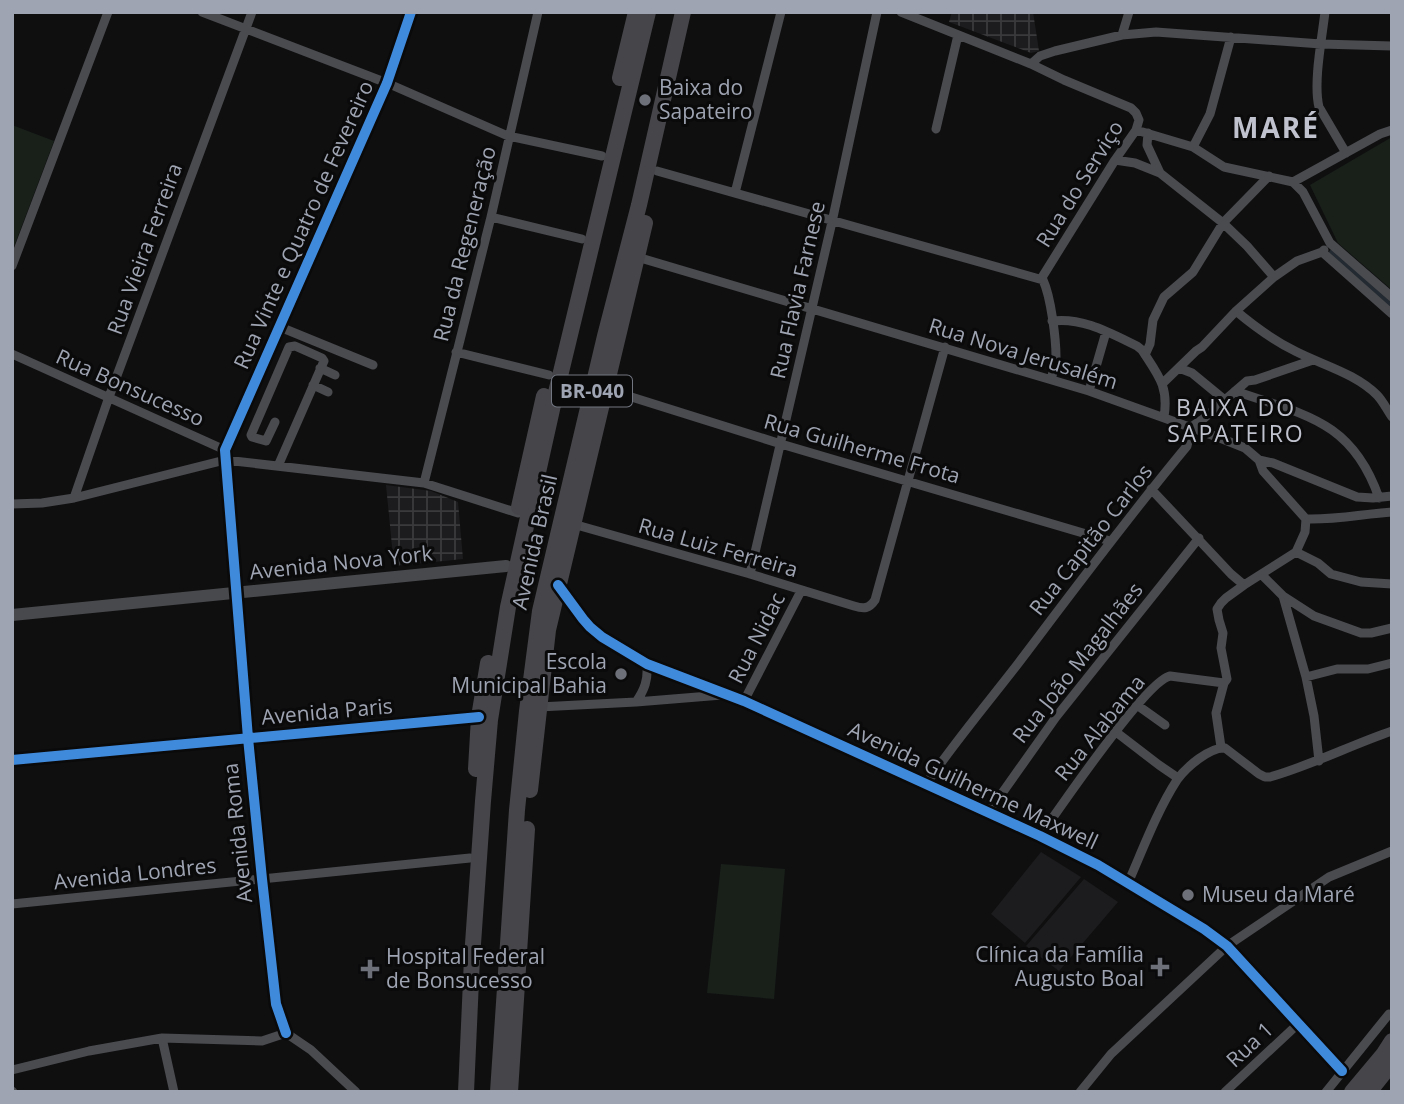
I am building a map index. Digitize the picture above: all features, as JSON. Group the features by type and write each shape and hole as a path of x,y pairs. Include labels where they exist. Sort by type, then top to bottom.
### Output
{"highway":[{"name":"Avenida Brasil","path":"456,1092 479,717 506,566 635,12"},
{"name":"Avenida Brasil","path":"466,1092 472,958 490,719 508,607 646,12"},
{"name":"Avenida Brasil","path":"498,1092 517,810 540,611 683,12"},
{"name":"Avenida Brasil","path":"510,1092 527,814 548,630 694,12"},
{"path":"518,513 527,494 543,428 553,405"},
{"path":"558,585 573,469"},
{"path":"1352,1092 1392,1041"},
{"path":"1369,1092 1392,1063"}],"main road":[{"name":"Avenida Nova York","path":"12,615 506,566"},
{"name":"Avenida Paris","path":"12,760 479,717"}],"street":[{"path":"12,267 108,12"},
{"path":"202,12 387,83 509,136 603,156"},
{"name":"Rua Vieira Ferreira","path":"74,498 251,12"},
{"name":"Rua Vinte e Quatro de Fevereiro","path":"225,455 387,83 411,12"},
{"name":"Rua da Regeneração","path":"424,483 491,217 538,12"},
{"path":"734,193 781,12"},
{"name":"Rua Flavia Farnese","path":"750,574 832,222 877,12"},
{"path":"901,12 1031,64 1044,54 1122,34 1156,32 1321,44 1392,46"},
{"path":"1122,34 1129,12"},
{"path":"1325,12 1317,100 1346,153"},
{"path":"936,129 958,34"},
{"path":"1193,148 1210,114 1231,37"},
{"name":"Rua do Serviço","path":"1031,64 1131,108 1139,120 1136,130 1042,279 1048,293 1056,360 1051,379"},
{"path":"1136,130 1193,148 1224,167 1293,182 1303,192 1330,243 1392,297"},
{"path":"1293,182 1392,130"},
{"path":"1147,134 1147,145 1160,173"},
{"path":"1115,160 1135,163 1160,173 1223,223 1274,277"},
{"path":"657,171 1042,279"},
{"path":"1145,355 1150,344 1153,320 1164,297 1193,272 1223,223 1269,176"},
{"path":"491,217 582,239"},
{"path":"1163,383 1274,277 1297,261 1322,252 1330,243"},
{"path":"1322,252 1392,314"},
{"name":"Rua Nova Jerusalém","path":"637,257 1089,391 1245,449 1259,460 1273,463 1357,497 1392,496"},
{"path":"1236,311 1279,343 1349,376 1375,393 1392,418"},
{"path":"1052,321 1079,321 1137,346 1163,383 1166,407 1164,417"},
{"path":"280,327 373,365"},
{"path":"1089,391 1106,332"},
{"path":"275,422 266,441 252,438 289,347 295,346 322,358 324,361 278,466"},
{"path":"909,481 945,347"},
{"path":"456,352 549,375"},
{"name":"Rua Bonsucesso","path":"12,354 109,397 225,455"},
{"name":"Rua Capitão Carlos","path":"926,784 1110,541 1187,446 1191,428 1247,381 1313,360"},
{"path":"1178,368 1192,373 1226,401"},
{"path":"320,369 335,375"},
{"path":"313,385 328,392"},
{"name":"Rua Guilherme Frota","path":"606,389 781,444 1110,541"},
{"path":"1235,391 1299,412 1326,425 1356,452 1380,498"},
{"path":"12,504 74,498 225,455 278,466 424,483 518,513"},
{"name":"Avenida Roma","path":"225,455 262,879 276,1004 286,1033"},
{"path":"1259,460 1263,471 1306,519 1326,520 1392,512"},
{"name":"Rua Luiz Ferreira","path":"573,524 867,608 875,600 909,481"},
{"path":"1152,489 1244,585"},
{"path":"1221,747 1216,713 1227,679 1221,648 1223,633 1217,609 1226,598 1244,585 1296,552 1305,532 1306,519"},
{"name":"Rua João Magalhães","path":"989,813 1056,717 1199,538"},
{"path":"1296,552 1331,573 1361,582 1392,584"},
{"path":"1262,575 1283,596 1314,616 1362,633 1392,628"},
{"name":"Avenida Guilherme Maxwell","path":"558,585 590,627 647,664 744,701 1040,836 1128,883 1204,929 1227,946 1342,1071"},
{"name":"Rua Nidac","path":"744,701 802,591"},
{"path":"1283,596 1306,677 1319,761"},
{"path":"1306,677 1337,669 1367,669 1392,663"},
{"path":"636,702 645,690 647,664"},
{"name":"Rua Alabama","path":"1040,836 1137,705 1164,677 1176,676 1224,683"},
{"path":"539,707 726,694"},
{"path":"1137,705 1165,725"},
{"path":"1128,883 1178,778 1202,756 1221,747 1265,777 1270,777 1319,761 1392,731"},
{"path":"1116,732 1178,778"},
{"path":"1080,1092 1118,1047 1227,946 1329,877 1392,851"},
{"name":"Avenida Londres","path":"12,904 470,858"},
{"path":"1326,1092 1389,1014"},
{"name":"Rua 1","path":"1225,1092 1298,1024"},
{"path":"12,1070 89,1051 162,1038 262,1041 286,1033 311,1050 356,1092"},
{"path":"162,1038 174,1092"}],"shaded area":[{"path":"952,12 1033,12 1039,51 1031,53 949,22"},
{"path":"12,125 54,141 12,252"},
{"path":"1392,137 1392,290 1338,243 1310,185"},
{"path":"386,485 431,491 458,502 463,559 394,566"},
{"path":"1041,852 1081,877 1025,943 991,914"},
{"path":"721,864 785,869 774,999 707,993"},
{"path":"1084,879 1118,902 1059,971 1026,946"}],"waterway":[{"path":"1333,253 1392,306"}],"cycle path":[{"path":"286,1033 276,1004 262,879 225,450 387,83 411,12"},
{"path":"558,585 590,627 647,664 744,701 1040,836 1098,865 1204,929 1227,946 1342,1071"},
{"path":"12,760 479,717"}],"place":[{"name":"Baixa do Sapateiro","path":"645,100"},
{"name":"Escola Municipal Bahia","path":"621,674"},
{"name":"Museu da Maré","path":"1188,895"},
{"name":"Clínica da Família Augusto Boal","path":"1160,967"},
{"name":"Hospital Federal de Bonsucesso","path":"370,969"}],"district":[{"name":"MARÉ","path":"1276,128"},
{"name":"BAIXA DO SAPATEIRO","path":"1236,421"}]}
